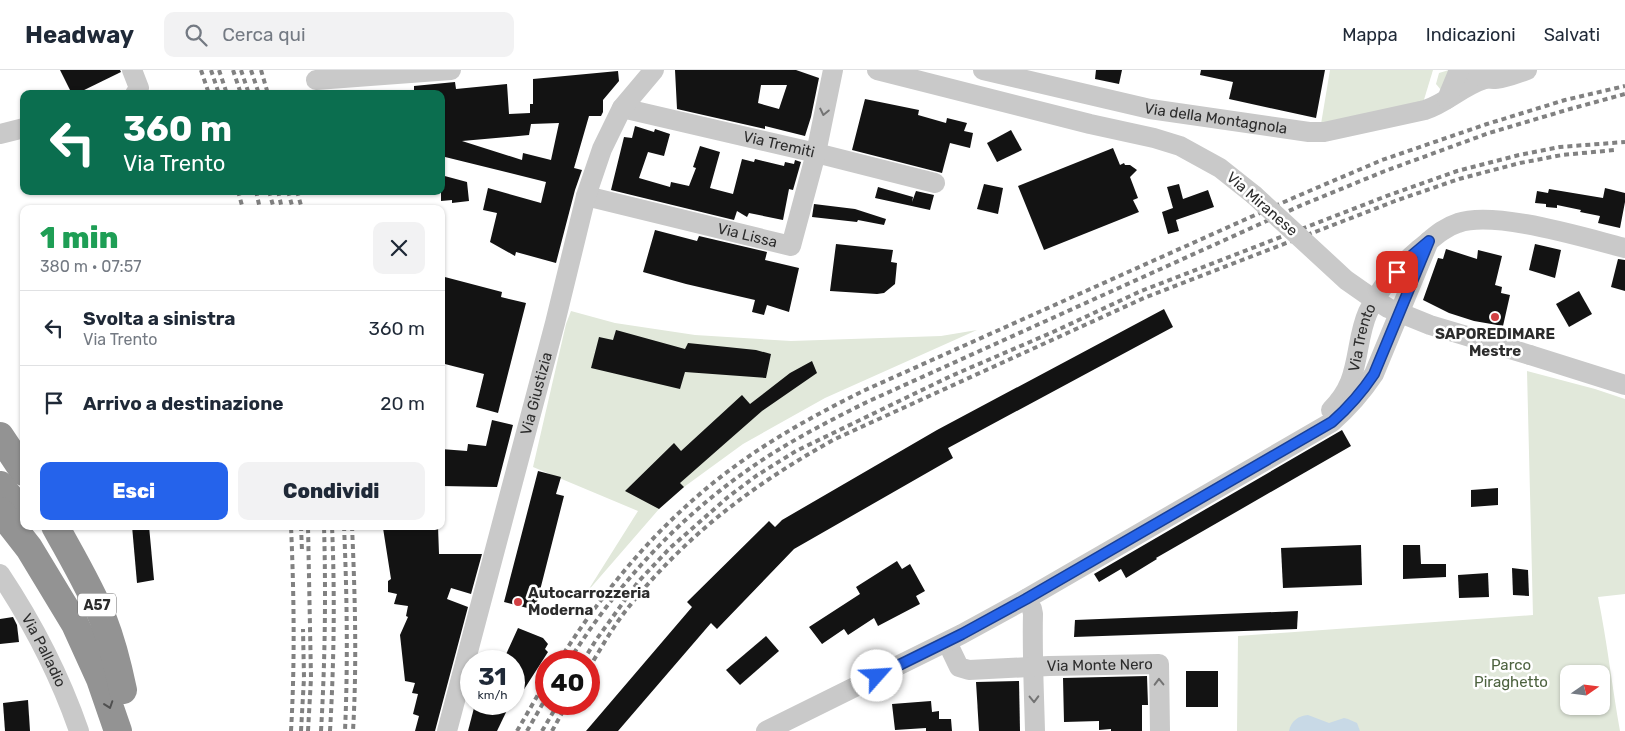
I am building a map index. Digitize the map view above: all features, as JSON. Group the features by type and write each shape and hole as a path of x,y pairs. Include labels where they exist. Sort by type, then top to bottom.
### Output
{"highway":[{"path":"0,436 20,466"},
{"path":"0,485 20,509"},
{"path":"0,511 29,548 75,624 100,679 118,731"},
{"path":"36,530 95,630 123,690 138,731"},
{"name":"A57","path":"57,530 75,561 103,620 111,641 123,690"}],"street":[{"path":"132,70 139,88 138,90"},
{"path":"316,80 451,70"},
{"name":"Via Giustizia","path":"447,731 555,323 586,196 602,149 622,108 654,70"},
{"name":"Via Lissa","path":"586,196 791,246 816,153 833,70"},
{"name":"Via Miranese","path":"877,70 1180,146 1220,168 1254,195 1346,280 1388,308 1430,325 1625,386"},
{"name":"Via della Montagnola","path":"983,70 1158,111 1317,132 1425,110 1440,104 1466,86 1479,74 1496,79 1527,70"},
{"path":"1447,99 1459,70"},
{"name":"Via Tremiti","path":"622,108 935,183"},
{"path":"0,134 20,129"},
{"name":"Via Trento","path":"1302,439 1315,428 1340,400 1350,383 1368,313 1383,288 1410,257 1443,230 1460,222 1488,219 1524,224 1625,248"},
{"name":"Via Trento","path":"766,731 947,642 1026,599 1318,431 1343,412 1362,392 1374,374 1429,241"},
{"name":"Via Palladio","path":"0,574 20,604 38,639 79,731"},
{"path":"1026,599 1032,609 1035,731"},
{"path":"947,642 959,667 969,670 1034,667"},
{"name":"Via Monte Nero","path":"1034,667 1159,664 1160,731"}],"green space":[{"path":"1330,70 1433,70 1423,103 1321,124"},
{"path":"1449,70 1441,90 1436,84 1439,73"},
{"path":"571,311 615,323 695,335 791,341 941,336 977,330 825,398 743,444 684,487 659,509 587,592 638,511 533,467 566,324"},
{"name":"Parco Piraghetto","path":"1527,371 1625,399 1625,594 1598,597 1610,665 1560,665 1560,715 1610,715 1610,668 1620,731 1237,731 1238,636 1533,615"}],"water":[{"path":"1308,715 1329,723 1344,718 1348,719 1357,723 1360,731 1289,731 1291,724 1295,720"}],"building":[{"path":"60,70 120,70 121,72 84,90 70,90"},
{"path":"675,70 796,70 819,78 805,136 765,126 765,129 677,109","holes":["761,85 787,85 779,109 758,103"]},
{"path":"1096,70 1122,70 1119,84 1095,79"},
{"path":"1201,70 1325,70 1316,118 1229,99 1233,82 1200,75"},
{"path":"618,71 619,81 603,100 601,116 589,116 574,168 582,170 556,263 516,252 515,256 490,242 497,213 483,210 488,188 541,203 546,182 445,157 445,90 414,90 414,86 455,82 456,89 507,84 509,114 530,113 530,104 533,104 533,79","holes":["559,123 551,160 523,153 522,160 462,141 529,135 531,124"]},
{"path":"865,99 919,110 918,115 946,123 947,118 967,123 964,131 973,133 970,148 950,143 942,173 852,150"},
{"path":"635,126 654,132 655,129 670,134 664,156 648,152 639,178 670,187 671,182 689,186 696,168 693,167 700,146 720,152 710,188 733,194 742,159 754,162 755,159 784,166 785,162 794,164 795,160 801,162 793,190 789,189 783,220 749,213 747,217 737,211 734,220 611,190 624,137 632,138"},
{"path":"1011,130 1022,150 997,162 987,143"},
{"path":"1113,148 1120,165 1124,163 1137,170 1130,177 1138,198 1133,200 1139,212 1044,250 1018,186"},
{"path":"445,176 467,182 469,201 452,203 452,200 441,201 441,195 445,195"},
{"path":"984,184 1003,188 998,214 977,209"},
{"path":"1179,184 1183,199 1208,190 1214,207 1176,220 1179,231 1168,234 1162,212 1173,208 1167,187"},
{"path":"878,187 913,197 912,202 916,191 934,195 930,210 875,198"},
{"path":"1605,188 1625,193 1620,228 1598,223 1600,216 1580,212 1581,210 1557,205 1557,208 1546,207 1546,204 1535,203 1537,191 1548,193 1549,189 1603,198"},
{"path":"814,204 855,209 886,219 884,225 858,220 857,222 812,217"},
{"path":"655,230 697,241 699,236 767,252 765,260 799,268 789,312 767,305 764,315 752,312 755,300 643,272"},
{"path":"836,244 893,250 891,262 897,263 895,284 884,293 877,294 830,291"},
{"path":"1535,244 1561,250 1555,278 1529,270"},
{"path":"1446,249 1477,259 1478,250 1502,256 1495,285 1502,287 1501,293 1510,295 1503,326 1474,321 1449,313 1423,300 1438,258 1443,259"},
{"path":"1618,259 1625,260 1625,291 1611,287"},
{"path":"445,277 502,292 501,297 526,303 498,413 476,407 484,374 445,364"},
{"path":"1579,291 1592,314 1569,327 1556,304"},
{"path":"1164,309 1173,327 948,448 953,458 794,549 717,629 711,623 618,731 586,731 692,607 687,602 769,521 775,527 782,520 937,430"},
{"path":"616,330 685,349 688,343 756,350 771,354 766,378 685,372 680,389 591,368 599,337 613,340"},
{"path":"812,361 817,373 762,411 680,483 684,487 659,509 625,491 674,443 681,451 742,395 750,404 790,373"},
{"path":"492,420 513,425 497,487 445,486 445,449 467,451 468,444 486,446"},
{"path":"1342,430 1351,446 1156,558 1126,578 1121,569 1099,582 1094,574"},
{"path":"538,471 561,477 556,494 564,496 535,610 504,602"},
{"path":"1498,488 1498,505 1471,507 1471,490"},
{"path":"132,530 149,530 154,580 137,583"},
{"path":"383,530 438,530 439,554 482,554 471,594 451,588 447,599 468,607 435,731 415,731 419,716 413,714 418,694 412,693 415,683 405,681 400,635 408,617 406,616 408,606 394,604 397,594 388,592 388,581 391,579"},
{"path":"1361,545 1362,585 1283,588 1281,548"},
{"path":"1403,545 1420,545 1421,564 1446,564 1446,577 1403,579"},
{"path":"897,561 902,569 910,564 925,591 916,596 920,604 878,626 874,618 848,635 844,629 822,644 809,627 860,594 856,587"},
{"path":"1512,568 1528,570 1529,596 1513,595"},
{"path":"1488,573 1489,597 1459,598 1458,575"},
{"path":"1298,611 1297,629 1074,637 1075,620"},
{"path":"13,617 17,625 19,642 0,644 0,619"},
{"path":"518,628 543,638 548,644 546,650 535,650 535,672 525,688 525,650 508,650"},
{"path":"766,636 779,651 740,685 726,670"},
{"path":"1186,671 1218,671 1218,707 1186,707"},
{"path":"1147,676 1148,705 1142,705 1142,731 1099,730 1099,721 1064,722 1063,678"},
{"path":"1019,681 1020,731 979,731 976,682"},
{"path":"28,700 30,731 5,731 3,703"},
{"path":"931,701 932,712 939,711 939,719 951,719 952,731 926,731 926,728 895,730 892,704"},
{"path":"472,715 505,715 497,731 468,731"}],"railway":[{"path":"201,70 208,90"},
{"path":"211,70 218,90"},
{"path":"219,70 226,90"},
{"path":"233,70 240,90"},
{"path":"241,70 248,90"},
{"path":"251,70 258,90"},
{"path":"261,70 267,90"},
{"path":"566,650 619,577 691,502 745,459 818,414 863,391 1382,160 1565,100 1625,86"},
{"path":"576,650 627,581 672,532 722,489 749,469 777,450 822,425 867,402 1302,205 1385,171 1489,133 1625,94"},
{"path":"590,650 638,582 670,548 728,497 756,476 796,451 951,376 1141,291 1392,194 1457,171 1519,155 1560,147 1625,142"},
{"path":"600,650 624,613 670,560 695,537 747,494 835,439 1144,298 1395,201 1459,179 1520,163 1562,155 1615,150"},
{"path":"239,195 242,205"},
{"path":"257,195 259,205"},
{"path":"270,195 273,205"},
{"path":"279,195 281,205"},
{"path":"289,195 292,205"},
{"path":"298,195 301,205"},
{"path":"291,530 294,629 291,731"},
{"path":"301,530 302,551"},
{"path":"308,530 311,678 308,731"},
{"path":"321,731 325,629 324,530"},
{"path":"330,731 334,629 332,530"},
{"path":"344,530 347,629 345,731"},
{"path":"352,530 355,629 353,731"},
{"path":"301,731 304,678 303,629"},
{"path":"517,731 535,700"},
{"path":"527,731 536,715"},
{"path":"542,731 551,715"},
{"path":"552,731 561,715"}],"place":[{"name":"SAPOREDIMARE Mestre","path":"1495,317"},
{"name":"Autocarrozzeria Moderna","path":"518,602"}],"route":[{"path":"877,676 962,634 1026,599 1332,422 1362,392 1374,374 1429,241 1410,257 1397,272"}]}
